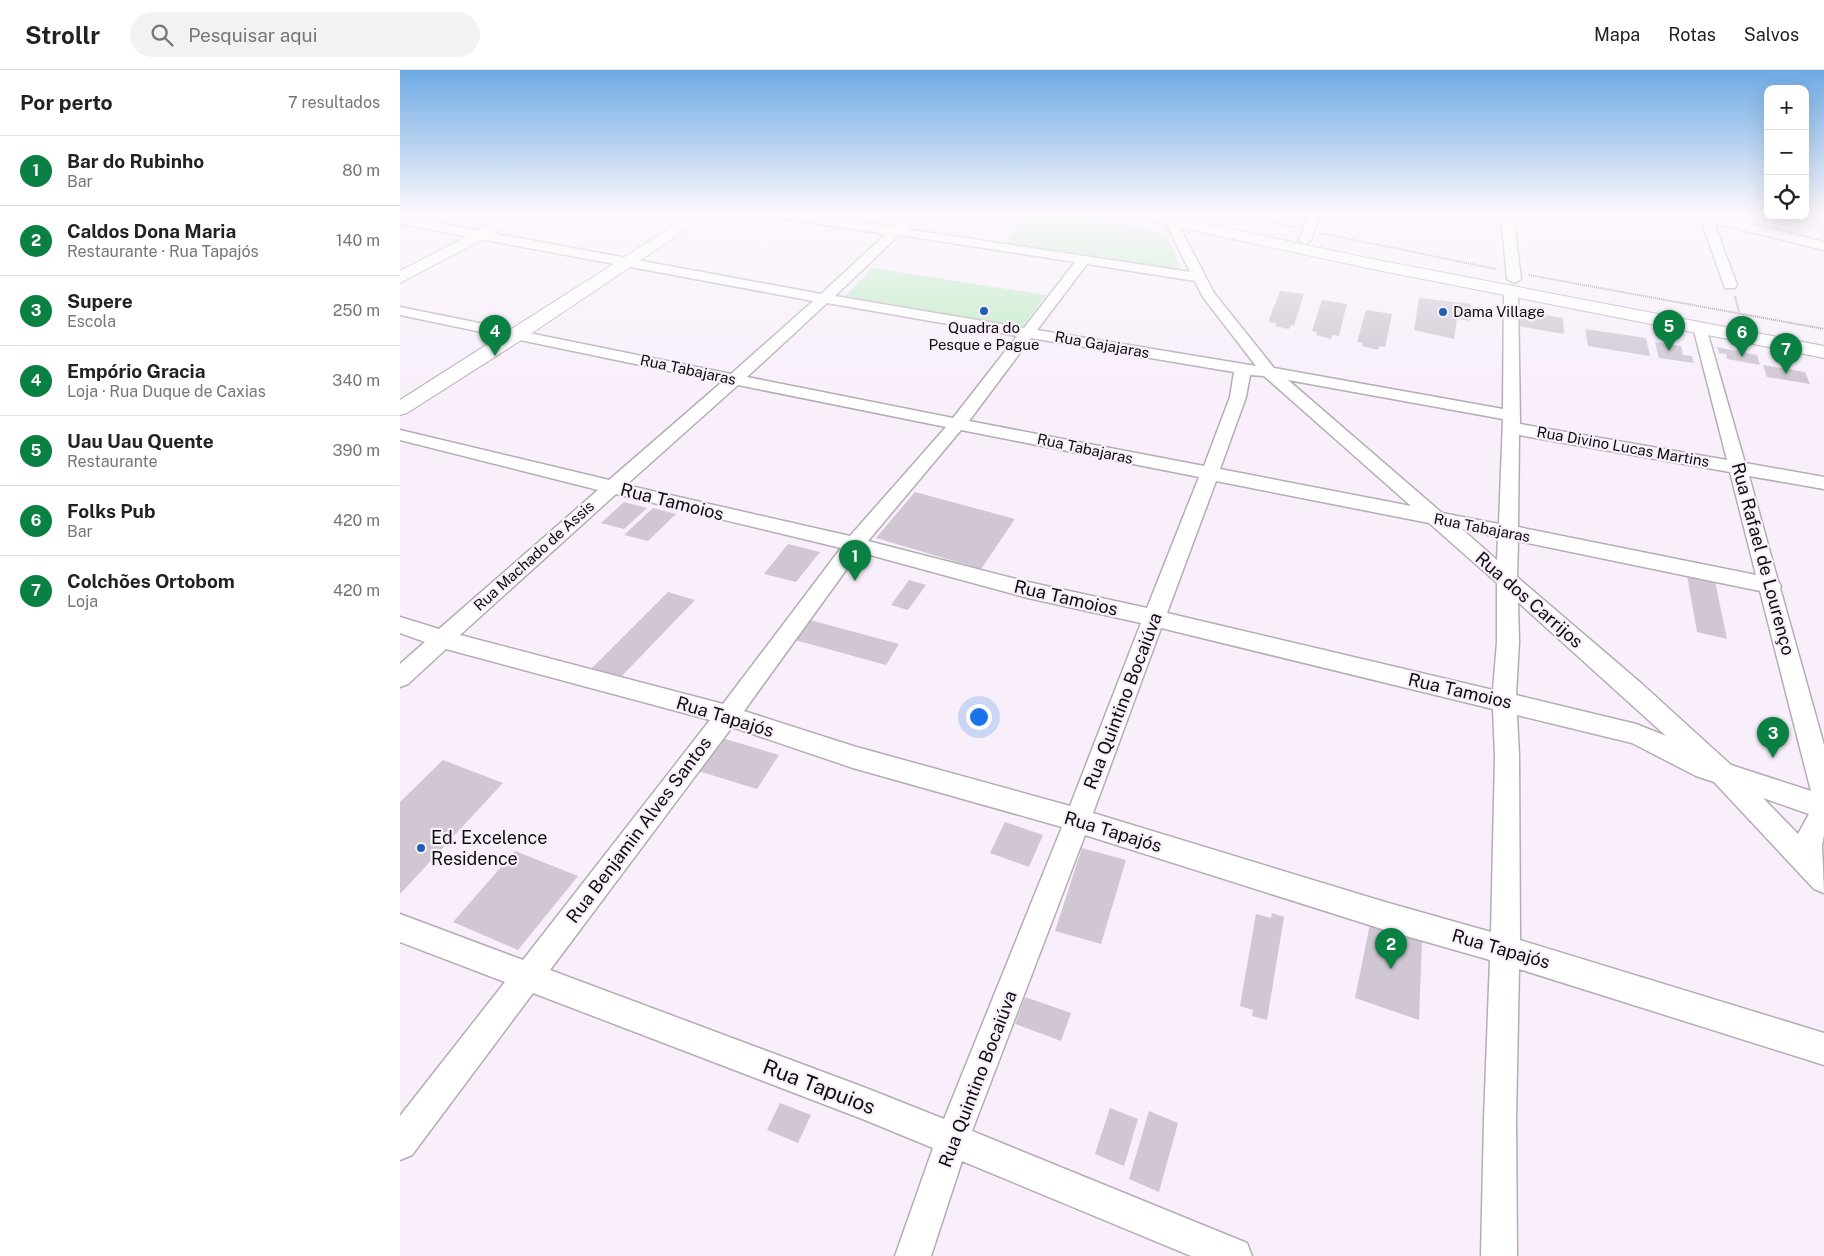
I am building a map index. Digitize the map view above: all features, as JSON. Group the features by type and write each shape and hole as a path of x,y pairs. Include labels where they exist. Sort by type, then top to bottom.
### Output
{"main road":[{"path":"400,278 416,269"},
{"path":"400,409 618,269"},
{"path":"1404,269 1512,285 1824,340"},
{"path":"1440,269 1700,327 1824,352"}],"street":[{"name":"Rua Gajajaras","path":"668,269 826,299 1269,372 1510,421"},
{"name":"Rua Machado de Assis","path":"400,678 612,487 826,299 857,269"},
{"name":"Rua Benjamin Alves Santos","path":"400,1143 727,716 854,544 958,423 1076,269"},
{"path":"1147,269 1199,278"},
{"name":"Rua dos Carrijos","path":"1195,269 1208,294 1269,372 1634,691 1726,776 1818,874"},
{"path":"1499,1256 1500,1119 1505,950 1507,756 1504,701 1508,642 1511,269"},
{"path":"1725,269 1732,289"},
{"name":"Rua Tabajaras","path":"400,311 735,380 958,423 1210,475 1508,532 1771,586"},
{"name":"Rua Rafael de Lourenço","path":"1700,327 1771,586 1824,791"},
{"name":"Rua Quintino Bocaiúva","path":"913,1256 952,1140 1055,880 1210,475 1238,397 1243,369"},
{"name":"Rua Divino Lucas Martins","path":"1510,421 1739,468 1824,483"},
{"name":"Rua Tamoios","path":"400,435 854,544 1028,590 1154,618 1636,734 1672,750 1705,768 1824,807"},
{"name":"Rua Tapajós","path":"400,625 442,639 727,716 853,756 1077,820 1376,913 1505,950 1824,1048"},
{"path":"1818,874 1807,847 1808,837 1824,814"},
{"name":"Rua Tapuios","path":"400,928 866,1104 1234,1256"}],"path":[{"path":"1732,289 1739,312"}],"green space":[{"name":"Quadra do Pesque e Pague","path":"872,269 1046,295 1022,327 845,296"}],"building":[{"path":"1280,291 1304,294 1294,326 1291,325 1289,329 1275,326 1277,323 1268,322"},
{"name":"Dama Village","path":"1419,298 1471,304 1469,321 1457,319 1454,339 1414,330"},
{"path":"1322,300 1347,304 1339,336 1332,335 1331,339 1316,335 1317,332 1312,331"},
{"path":"1366,310 1392,314 1385,347 1379,346 1378,350 1362,346 1363,343 1357,342"},
{"path":"1520,311 1563,318 1564,334 1519,326"},
{"path":"1585,329 1646,338 1650,356 1588,346"},
{"path":"1655,342 1681,346 1683,355 1692,356 1694,363 1659,358"},
{"path":"1717,347 1757,355 1760,365 1727,359 1726,354 1719,353"},
{"path":"1763,365 1805,372 1810,384 1767,377"},
{"path":"915,492 1015,519 981,569 876,538"},
{"path":"624,502 647,508 624,529 601,523"},
{"path":"653,508 676,514 648,541 624,535"},
{"path":"788,544 820,552 796,582 764,574"},
{"path":"1687,575 1715,581 1727,639 1697,632"},
{"path":"909,580 926,585 908,610 891,605"},
{"path":"668,592 695,600 620,678 592,668"},
{"path":"810,620 899,644 886,665 795,640"},
{"path":"722,738 779,755 757,789 698,771"},
{"name":"Ed. Excelence Residence","path":"443,760 503,783 400,894 400,802"},
{"path":"1005,822 1043,835 1029,867 990,853"},
{"path":"1082,848 1126,860 1101,944 1055,931"},
{"path":"515,851 578,876 518,950 453,922"},
{"path":"1272,913 1284,917 1267,1020 1252,1016 1253,1010 1240,1006 1256,914 1271,918"},
{"path":"1370,924 1422,941 1419,1020 1355,998"},
{"path":"1025,997 1071,1013 1061,1041 1015,1024"},
{"path":"780,1103 811,1115 798,1143 767,1130"},
{"path":"1110,1108 1138,1119 1124,1166 1095,1154"},
{"path":"1149,1111 1178,1123 1159,1192 1129,1179"}],"place":[{"name":"Quadra do Pesque e Pague","path":"984,311"},
{"name":"Dama Village","path":"1443,312"},
{"name":"Uau Uau Quente","path":"1669,351"},
{"name":"Empório Gracia","path":"495,356"},
{"name":"Folks Pub","path":"1742,357"},
{"name":"Colchões Ortobom","path":"1786,374"},
{"name":"Bar do Rubinho","path":"855,581"},
{"name":"Supere","path":"1773,758"},
{"name":"Ed. Excelence Residence","path":"421,848"},
{"name":"Caldos Dona Maria","path":"1391,969"}]}
